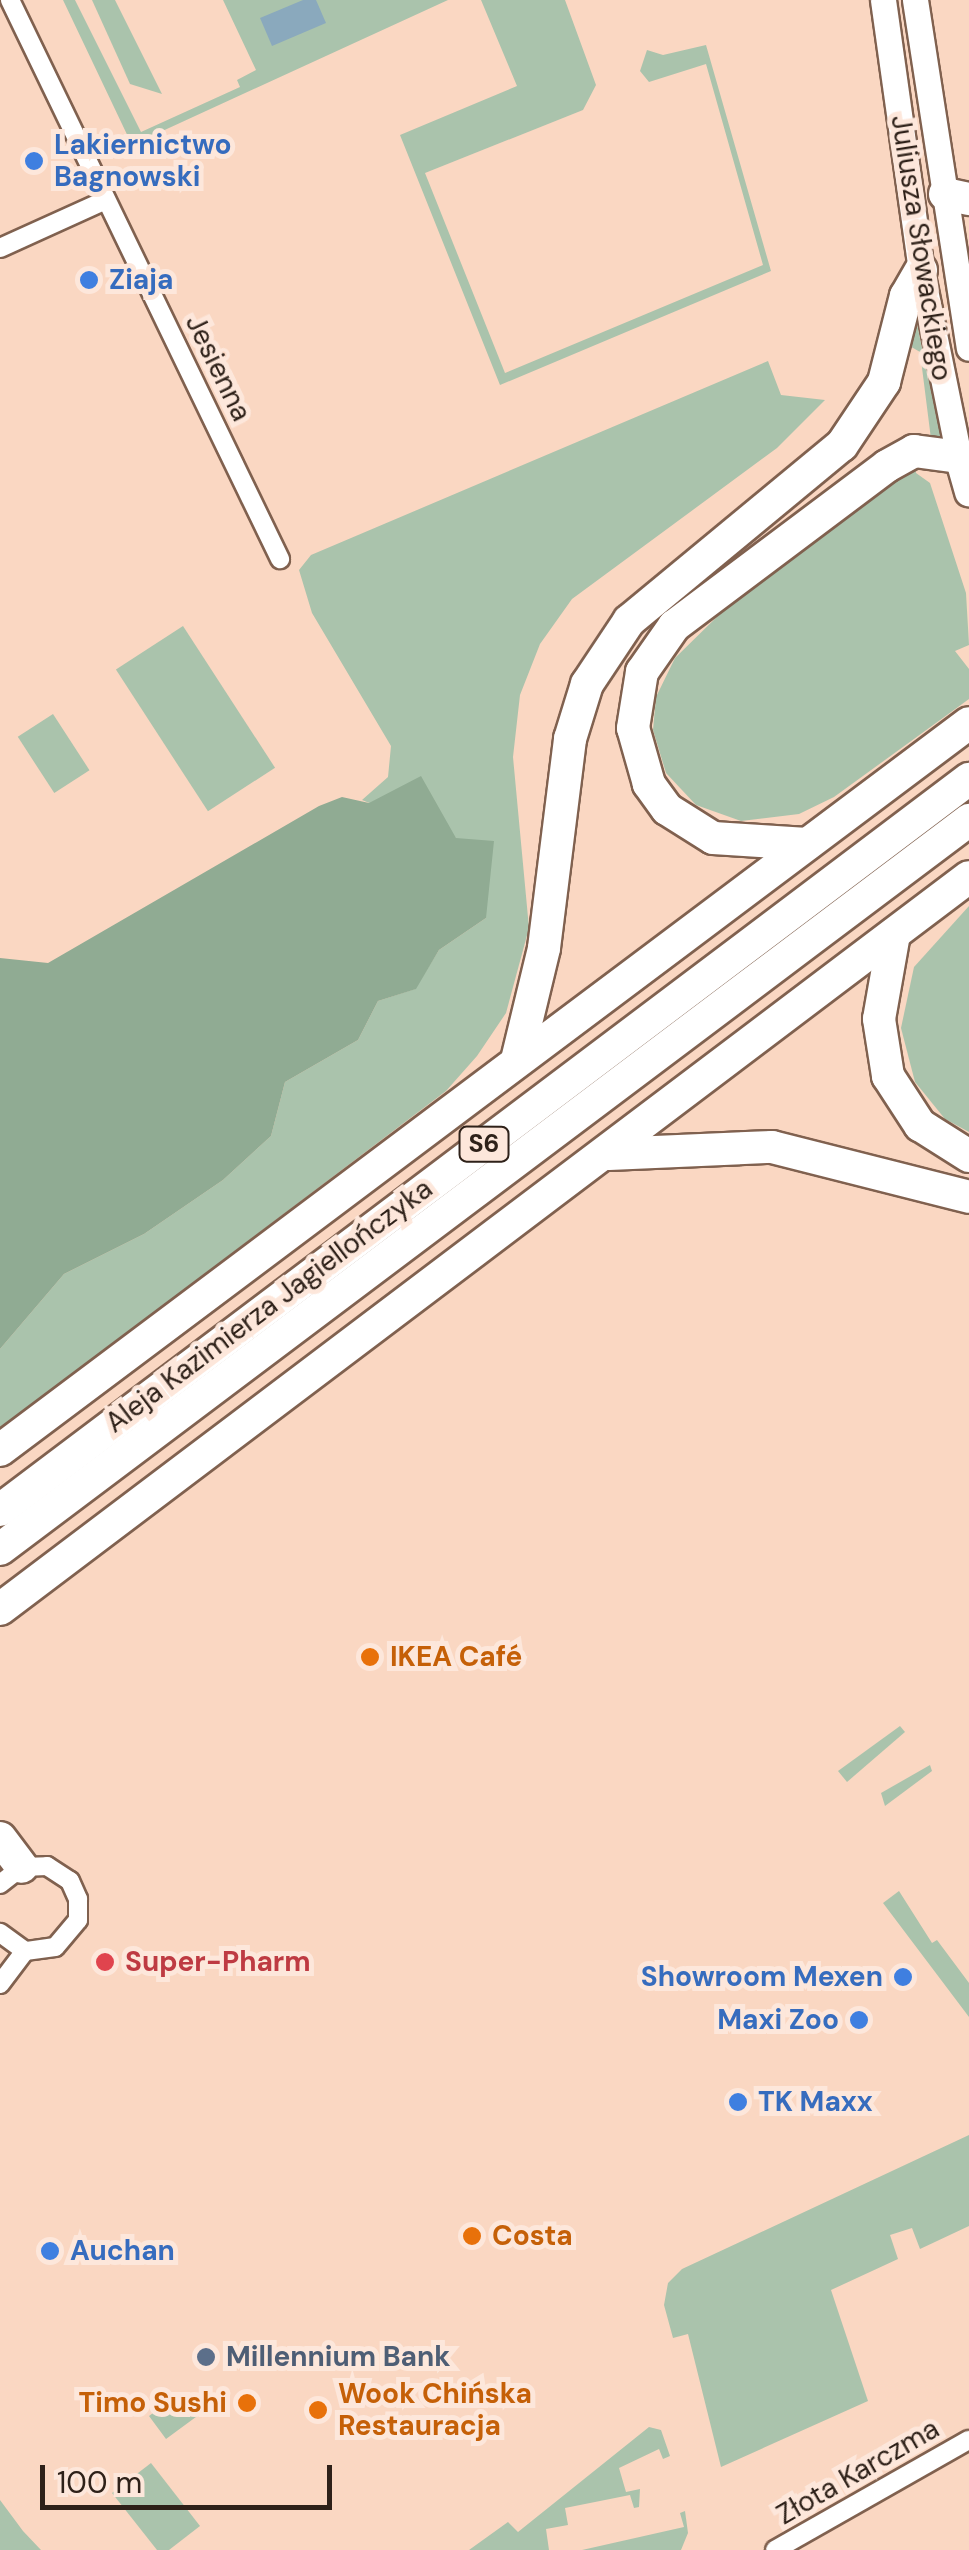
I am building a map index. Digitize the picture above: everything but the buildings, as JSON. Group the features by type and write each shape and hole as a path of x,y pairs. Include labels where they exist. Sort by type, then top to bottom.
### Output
{"highway":[{"path":"517,1060 544,948 570,739 587,684 629,621 665,587 779,503 842,446 884,382 906,296 921,270"},
{"path":"807,844 713,838 667,808 649,784 632,728 642,672 674,626 887,466 914,451 959,457"},
{"path":"0,1450 969,724"},
{"name":"Aleja Kazimierza Jagiellończyka","path":"0,1510 969,779"},
{"name":"Aleja Kazimierza Jagiellończyka","path":"0,1548 969,820"},
{"path":"0,1609 608,1154 969,877"},
{"path":"894,934 879,1019 888,1076 920,1125 969,1156"},
{"path":"608,1154 772,1147 969,1197"},
{"path":"0,1838 11,1876"}],"main road":[{"name":"Juliusza Słowackiego","path":"883,0 921,270 969,494"},
{"name":"Juliusza Słowackiego","path":"916,0 957,196 969,348"}],"street":[{"name":"Jesienna","path":"10,0 280,560"},
{"path":"0,248 106,200"},
{"path":"2,1940 25,1951 56,1947 68,1938 78,1900 60,1872 11,1876"},
{"path":"0,1984 25,1951"},
{"name":"Złota Karczma","path":"774,2550 969,2440"}],"green space":[{"path":"63,0 75,0 141,132 240,87 237,80 256,70 223,0 448,0 132,145"},
{"path":"92,0 115,0 162,94 130,84"},
{"path":"481,0 565,0 596,85 583,110 425,173 505,373 763,265 706,64 649,82 640,71 647,50 663,55 706,45 771,271 500,385 400,135 517,86"},
{"path":"912,320 917,324 942,443 931,439 920,352 908,345"},
{"path":"768,361 781,395 825,400 777,448 572,599 540,644 520,695 513,757 529,928 506,1013 477,1056 446,1091 0,1429 0,1349 64,1274 144,1234 223,1180 271,1136 285,1082 358,1040 378,1001 415,989 439,950 486,918 456,838 362,800 388,777 391,746 312,613 299,570 311,555"},
{"path":"914,460 916,473 930,483 966,593 969,645 955,651 969,669 969,699 834,797 799,814 741,821 696,805 666,773 653,730 656,697 675,658 727,607"},
{"path":"183,626 275,768 208,811 116,670"},
{"path":"53,714 89,770 54,793 18,737"},
{"path":"421,776 456,838 494,841 486,918 439,950 416,989 378,1001 358,1040 285,1082 271,1136 223,1180 144,1234 64,1274 0,1349 0,958 48,963 319,806 342,797 369,803"},
{"path":"969,906 969,1132 945,1119 915,1082 901,1028 914,967"},
{"path":"900,1726 905,1732 847,1782 838,1771"},
{"path":"930,1765 932,1771 885,1806 881,1793"},
{"path":"899,1891 932,1943 937,1940 969,1983 969,2017 883,1903"},
{"path":"969,2135 969,2226 920,2249 912,2228 890,2235 898,2259 831,2290 868,2401 721,2467 688,2334 673,2338 664,2305 668,2283 682,2269"},
{"path":"176,2396 183,2405 189,2400 200,2414 166,2439 149,2416"},
{"path":"649,2427 661,2430 670,2456 663,2459 659,2449 619,2468 626,2492 640,2489 639,2507 634,2508 630,2495 565,2508 568,2525 546,2529 549,2550 469,2550 508,2522 518,2532"},
{"path":"151,2463 200,2526 169,2550 157,2550 112,2493"},
{"path":"0,2500 23,2531 41,2550 0,2550"},
{"path":"685,2511 688,2533 681,2550 582,2550 684,2527 680,2513"}],"water":[{"path":"303,0 316,0 326,23 272,46 260,18"}],"place":[{"name":"Lakiernictwo Bagnowski","path":"34,161"},
{"name":"Ziaja","path":"89,280"},
{"name":"IKEA Café","path":"370,1657"},
{"name":"Super-Pharm","path":"105,1962"},
{"name":"Showroom Mexen","path":"903,1977"},
{"name":"Maxi Zoo","path":"859,2020"},
{"name":"TK Maxx","path":"738,2102"},
{"name":"Costa","path":"472,2236"},
{"name":"Auchan","path":"50,2251"},
{"name":"Millennium Bank","path":"206,2357"},
{"name":"Timo Sushi","path":"247,2403"},
{"name":"Wook Chińska Restauracja","path":"318,2410"}]}
